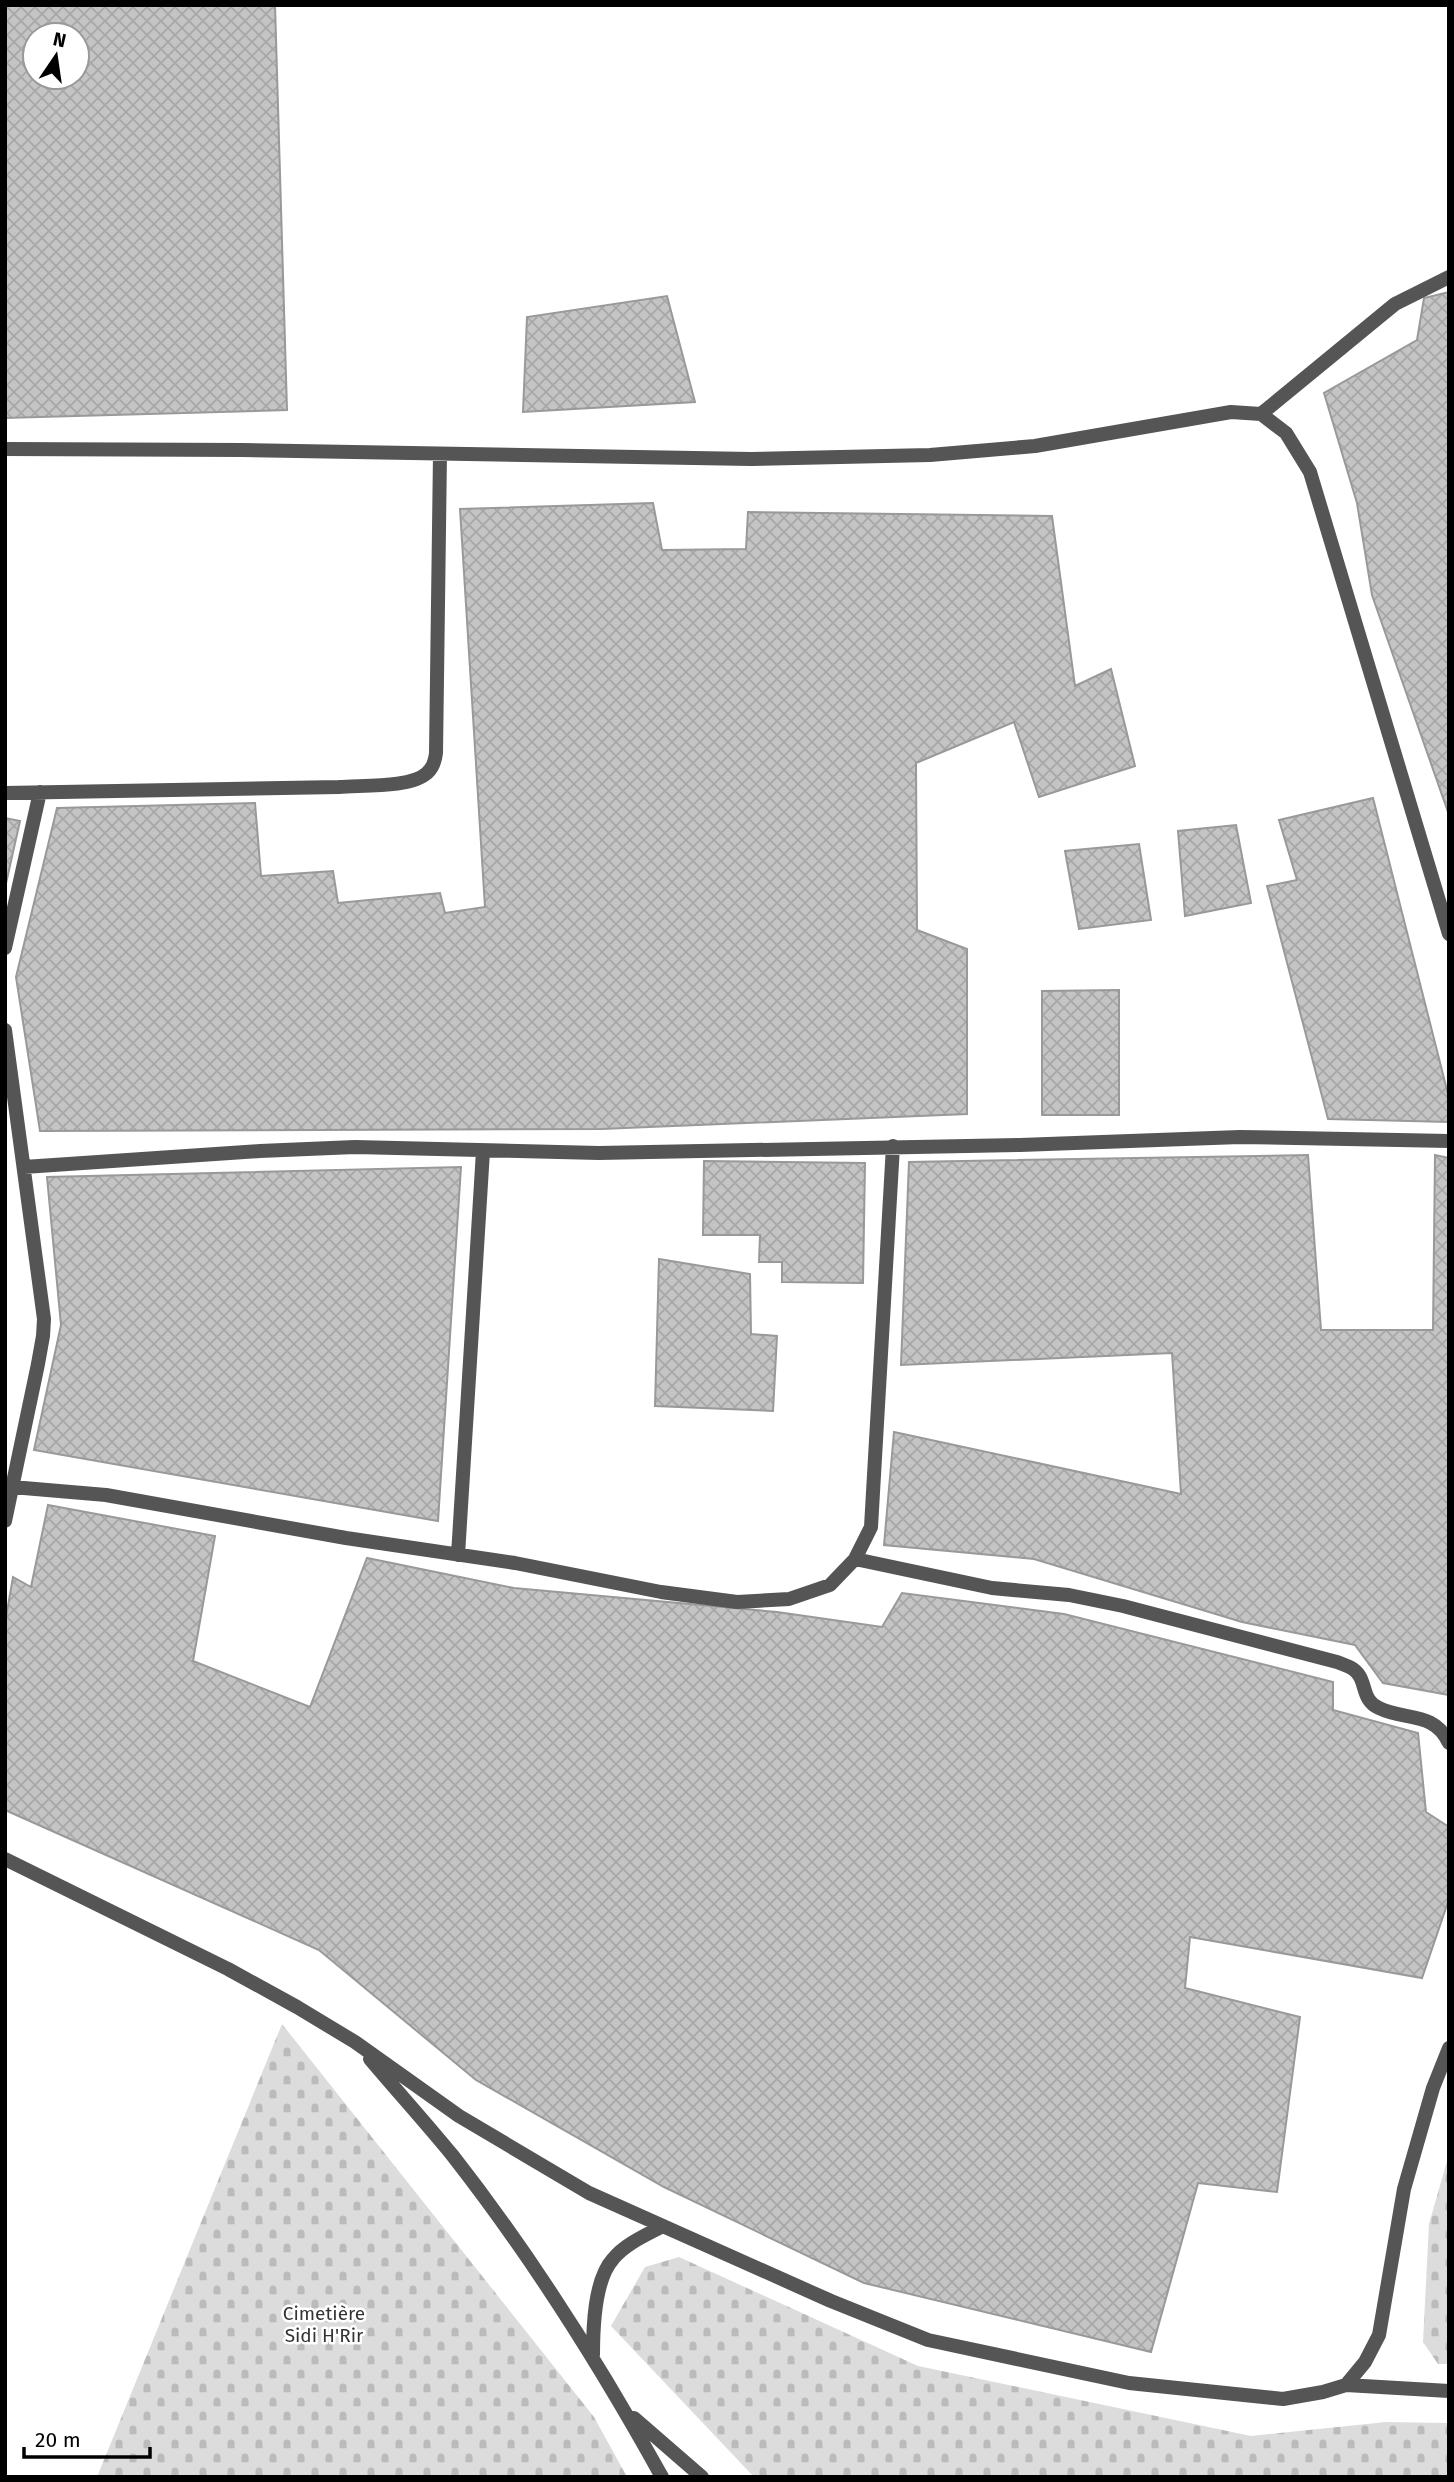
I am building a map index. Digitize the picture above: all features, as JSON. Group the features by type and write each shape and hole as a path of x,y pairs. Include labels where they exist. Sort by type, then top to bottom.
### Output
{"street":[{"path":"1261,414 1395,304 1449,277"},
{"path":"5,449 751,459 930,455 1035,446 1231,412 1261,414 1286,433 1310,472 1449,934"},
{"path":"5,793 340,787 395,783 418,779 428,773 434,766 436,753 440,454"},
{"path":"5,948 40,792"},
{"path":"5,1030 44,1319 43,1336 11,1465 12,1487 5,1521"},
{"path":"24,1167 355,1147 599,1153 1240,1137 1449,1141"},
{"path":"12,1487 106,1495 346,1538 514,1563 661,1592 737,1602 789,1599 830,1585 855,1559 871,1527 893,1146"},
{"path":"458,1555 483,1150"},
{"path":"855,1559 992,1588 1069,1595 1123,1606 1337,1662 1358,1674 1368,1701 1379,1708 1434,1723 1442,1730 1449,1743"},
{"path":"5,1859 228,1969 355,2042 458,2116 589,2193 831,2301 928,2340 1129,2383 1260,2397 1283,2399 1346,2385 1449,2392"},
{"path":"355,2042 452,2156 532,2264 593,2355 662,2477"},
{"path":"1346,2385 1365,2362 1379,2335 1404,2189 1433,2088 1449,2048"},
{"path":"593,2355 593,2329 600,2285 612,2260 637,2239 663,2226"},
{"path":"625,2410 702,2477"}],"green space":[{"name":"Cimetière Sidi H'Rir","path":"282,2024 594,2417 627,2477 97,2477"},
{"path":"1449,2154 1449,2364 1438,2364 1423,2342 1429,2224"},
{"path":"679,2257 918,2366 1251,2436 1386,2422 1449,2423 1449,2477 754,2477 611,2326 645,2267"}],"building":[{"path":"5,5 275,5 287,410 5,418"},
{"path":"1449,292 1449,815 1372,595 1357,503 1324,393 1417,340 1424,298"},
{"path":"667,296 695,402 523,412 527,317"},
{"path":"653,503 662,550 746,549 748,512 1052,516 1075,686 1111,669 1135,766 1039,797 1014,722 916,763 917,930 967,949 967,1114 601,1129 40,1131 16,977 57,808 255,803 261,876 333,871 338,903 440,893 445,913 485,907 460,509"},
{"path":"1373,798 1449,1098 1449,1122 1328,1119 1267,886 1297,880 1279,820"},
{"path":"5,818 20,821 5,888"},
{"path":"1236,825 1251,903 1185,916 1178,831"},
{"path":"1139,844 1151,920 1079,929 1065,851"},
{"path":"1119,990 1119,1115 1042,1115 1042,991"},
{"path":"1308,1155 1321,1330 1433,1330 1435,1155 1449,1158 1449,1695 1383,1683 1355,1645 1242,1622 1034,1559 884,1545 894,1432 1181,1494 1172,1353 901,1365 909,1162"},
{"path":"704,1161 865,1163 863,1283 782,1282 782,1262 759,1262 760,1235 703,1235"},
{"path":"461,1167 438,1521 34,1450 61,1325 47,1177"},
{"path":"659,1259 750,1274 751,1334 777,1336 773,1411 655,1406"},
{"path":"48,1505 215,1536 193,1661 310,1707 367,1558 514,1588 777,1612 882,1627 902,1593 1064,1614 1333,1682 1333,1710 1418,1733 1426,1812 1449,1827 1449,1899 1422,1978 1190,1937 1185,1988 1300,2017 1277,2192 1198,2183 1151,2352 864,2283 664,2187 476,2080 319,1950 5,1810 5,1623 13,1577 31,1587"}]}
